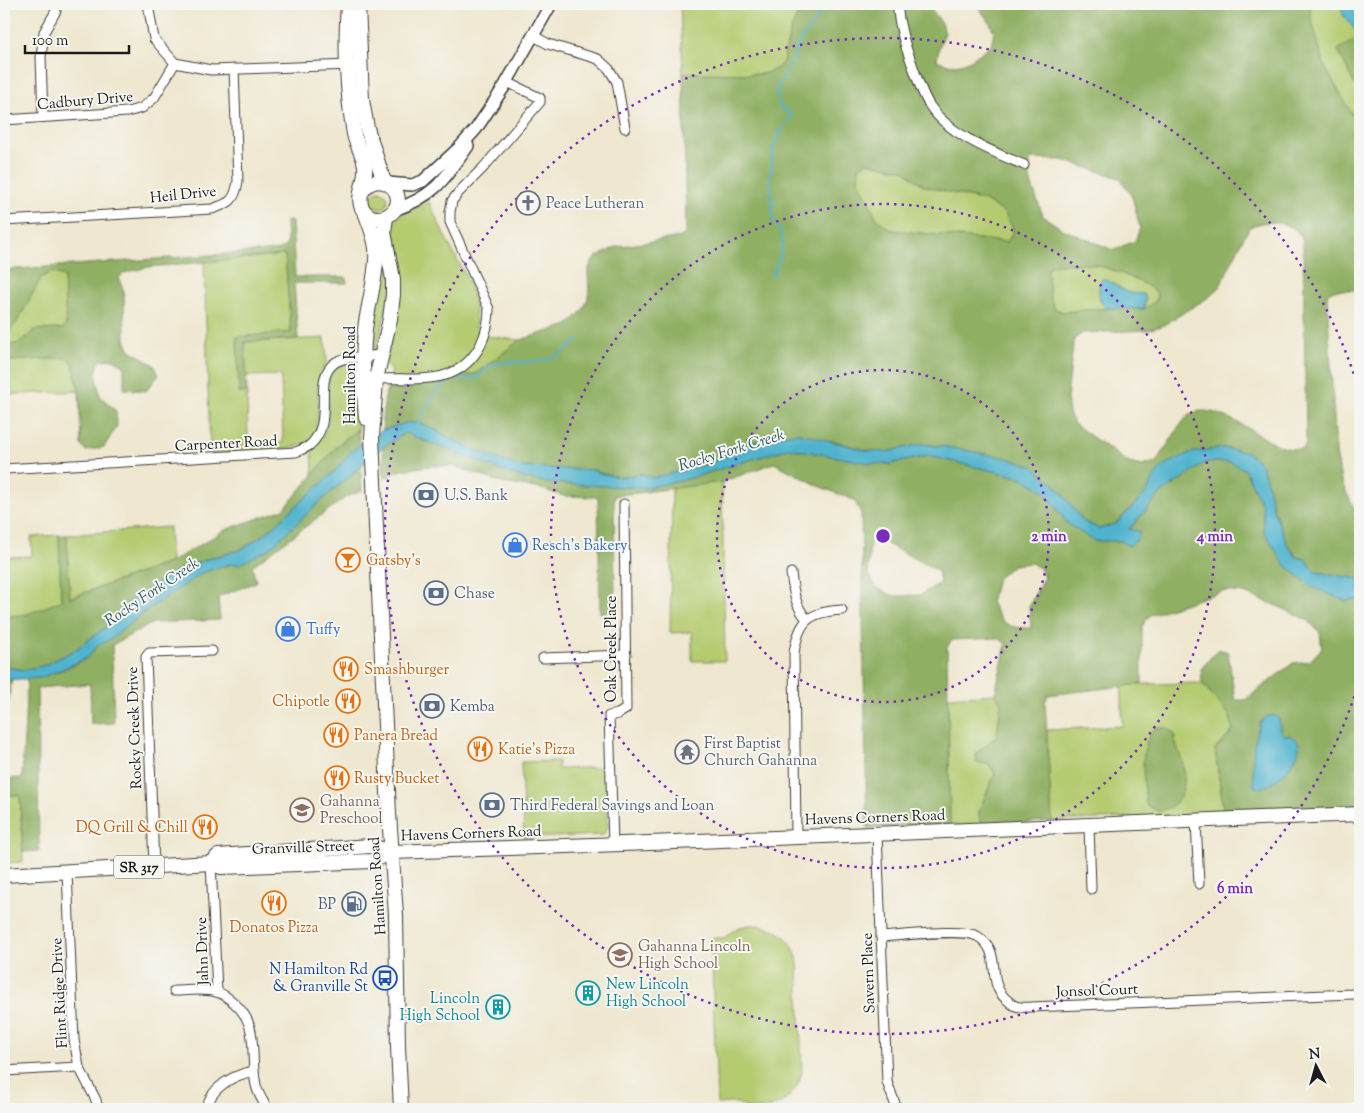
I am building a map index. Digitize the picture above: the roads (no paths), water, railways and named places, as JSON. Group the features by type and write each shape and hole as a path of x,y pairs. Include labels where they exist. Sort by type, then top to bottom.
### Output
{"main road":[{"path":"348,4 346,24 366,121 388,185 398,201 391,213"},
{"path":"358,4 355,65 350,103 353,123 369,162 360,203 365,212 376,218 391,213 433,191 447,176 507,82 551,4"},
{"path":"365,186 376,181 412,190 425,186 445,167 454,153 476,129"},
{"name":"Hamilton Road","path":"365,212 375,240 376,258 366,319 364,358 372,437 372,490 396,915 401,1109"},
{"name":"Hamilton Road","path":"369,414 383,350 391,330 396,298 395,261 389,227 391,213"},
{"name":"Havens Corners Road","path":"392,852 1360,814"},
{"name":"Granville Street","path":"4,875 211,863 222,867 372,860 392,852"}],"street":[{"path":"148,4 154,38 175,63 211,70 355,65"},
{"path":"897,4 900,31 930,106 940,118 960,134 1024,165"},
{"path":"43,117 41,57 44,32 56,11"},
{"path":"534,36 548,44 598,60 609,69 617,82 625,128"},
{"name":"Cadbury Drive","path":"4,120 128,112 142,108 154,98 175,63"},
{"name":"Heil Drive","path":"4,221 212,209 230,202 237,193 238,181 234,69"},
{"path":"376,379 434,378 451,374 464,366 475,355 489,321 489,309 450,222 450,212 452,201 459,192 540,102 540,98 507,82"},
{"name":"Carpenter Road","path":"4,470 296,452 309,445 322,426 324,414 323,383 330,367 337,361 373,357 383,350"},
{"name":"Oak Creek Place","path":"613,844 609,716 618,714 626,709 624,504"},
{"path":"791,573 793,591 801,613 807,619"},
{"path":"796,836 794,653 797,634 807,619 824,611 842,610"},
{"name":"Rocky Creek Drive","path":"154,866 146,657 149,653 212,651"},
{"path":"543,658 626,656"},
{"path":"1196,821 1199,884"},
{"path":"1089,826 1092,889"},
{"name":"Savern Place","path":"877,834 887,1082 897,1109"},
{"name":"Jahn Drive","path":"211,863 217,992 237,1005 247,1019 253,1035 256,1086 268,1109"},
{"name":"Flint Ridge Drive","path":"67,871 74,1040 79,1067 96,1100 98,1109"},
{"name":"Jonsol Court","path":"881,937 958,933 975,935 987,944 993,957 995,982 1000,994 1015,1006 1031,1007 1353,994 1360,991"},
{"path":"174,991 204,990 217,992"},
{"path":"4,1071 79,1067"},
{"path":"206,1109 208,1102 217,1089 230,1079 254,1071"}],"water":[{"path":"1340,4 1360,4 1360,36 1343,15"},
{"path":"1104,278 1128,293 1142,294 1146,297 1144,309 1106,308 1101,302 1099,292 1100,281"},
{"name":"Rocky Fork Creek","path":"409,422 425,425 476,451 520,467 595,470 599,473 620,477 642,474 652,478 708,464 746,445 770,436 799,433 869,451 886,452 921,444 947,447 1007,458 1033,466 1058,488 1083,521 1099,529 1116,524 1147,492 1162,467 1189,453 1223,448 1247,452 1261,464 1274,512 1287,543 1296,557 1306,559 1315,572 1360,579 1360,599 1346,601 1312,587 1284,564 1264,531 1262,505 1245,470 1231,462 1206,462 1160,494 1129,529 1140,532 1136,541 1128,546 1122,541 1094,541 1068,524 1045,492 1023,478 928,456 890,464 869,463 789,448 684,480 645,488 547,483 513,475 405,433 383,447 269,549 240,564 229,564 204,572 145,611 111,639 97,646 87,658 41,678 4,680 4,667 25,670 43,666 75,650 117,619 128,602 178,570 210,558 241,550 266,533 332,474 351,452 363,442 383,430"},
{"path":"1268,716 1276,716 1279,719 1280,731 1284,735 1289,735 1298,741 1298,752 1291,765 1274,782 1261,788 1254,787 1253,755 1255,739 1261,723"}],"waterway":[{"path":"772,276 780,257 783,242 781,232 772,213 774,203 769,197 772,191 769,183 772,152 783,126 792,117 786,109 780,108 776,91 790,66 800,41 827,4"},
{"path":"418,424 437,390 450,380 477,378 493,365 502,363 529,362 553,358 578,340"}],"place":[{"name":"Peace Lutheran","path":"528,203"},
{"name":"U.S. Bank","path":"426,495"},
{"name":"Resch's Bakery","path":"515,545"},
{"name":"Gatsby's","path":"348,560"},
{"name":"Chase","path":"436,593"},
{"name":"Tuffy","path":"288,629"},
{"name":"Smashburger","path":"346,669"},
{"name":"Chipotle","path":"348,701"},
{"name":"Kemba","path":"432,706"},
{"name":"Panera Bread","path":"336,735"},
{"name":"Katie's Pizza","path":"480,749"},
{"name":"First Baptist Church Gahanna","path":"687,752"},
{"name":"Rusty Bucket","path":"337,778"},
{"name":"Third Federal Savings and Loan","path":"492,805"},
{"name":"Gahanna Preschool","path":"302,810"},
{"name":"DQ Grill & Chill","path":"205,827"},
{"name":"Donatos Pizza","path":"274,903"},
{"name":"BP","path":"354,904"},
{"name":"Gahanna Lincoln High School","path":"620,955"},
{"name":"N Hamilton Rd & Granville St","path":"385,978"},
{"name":"New Lincoln High School","path":"588,993"},
{"name":"Lincoln High School","path":"498,1007"}]}
